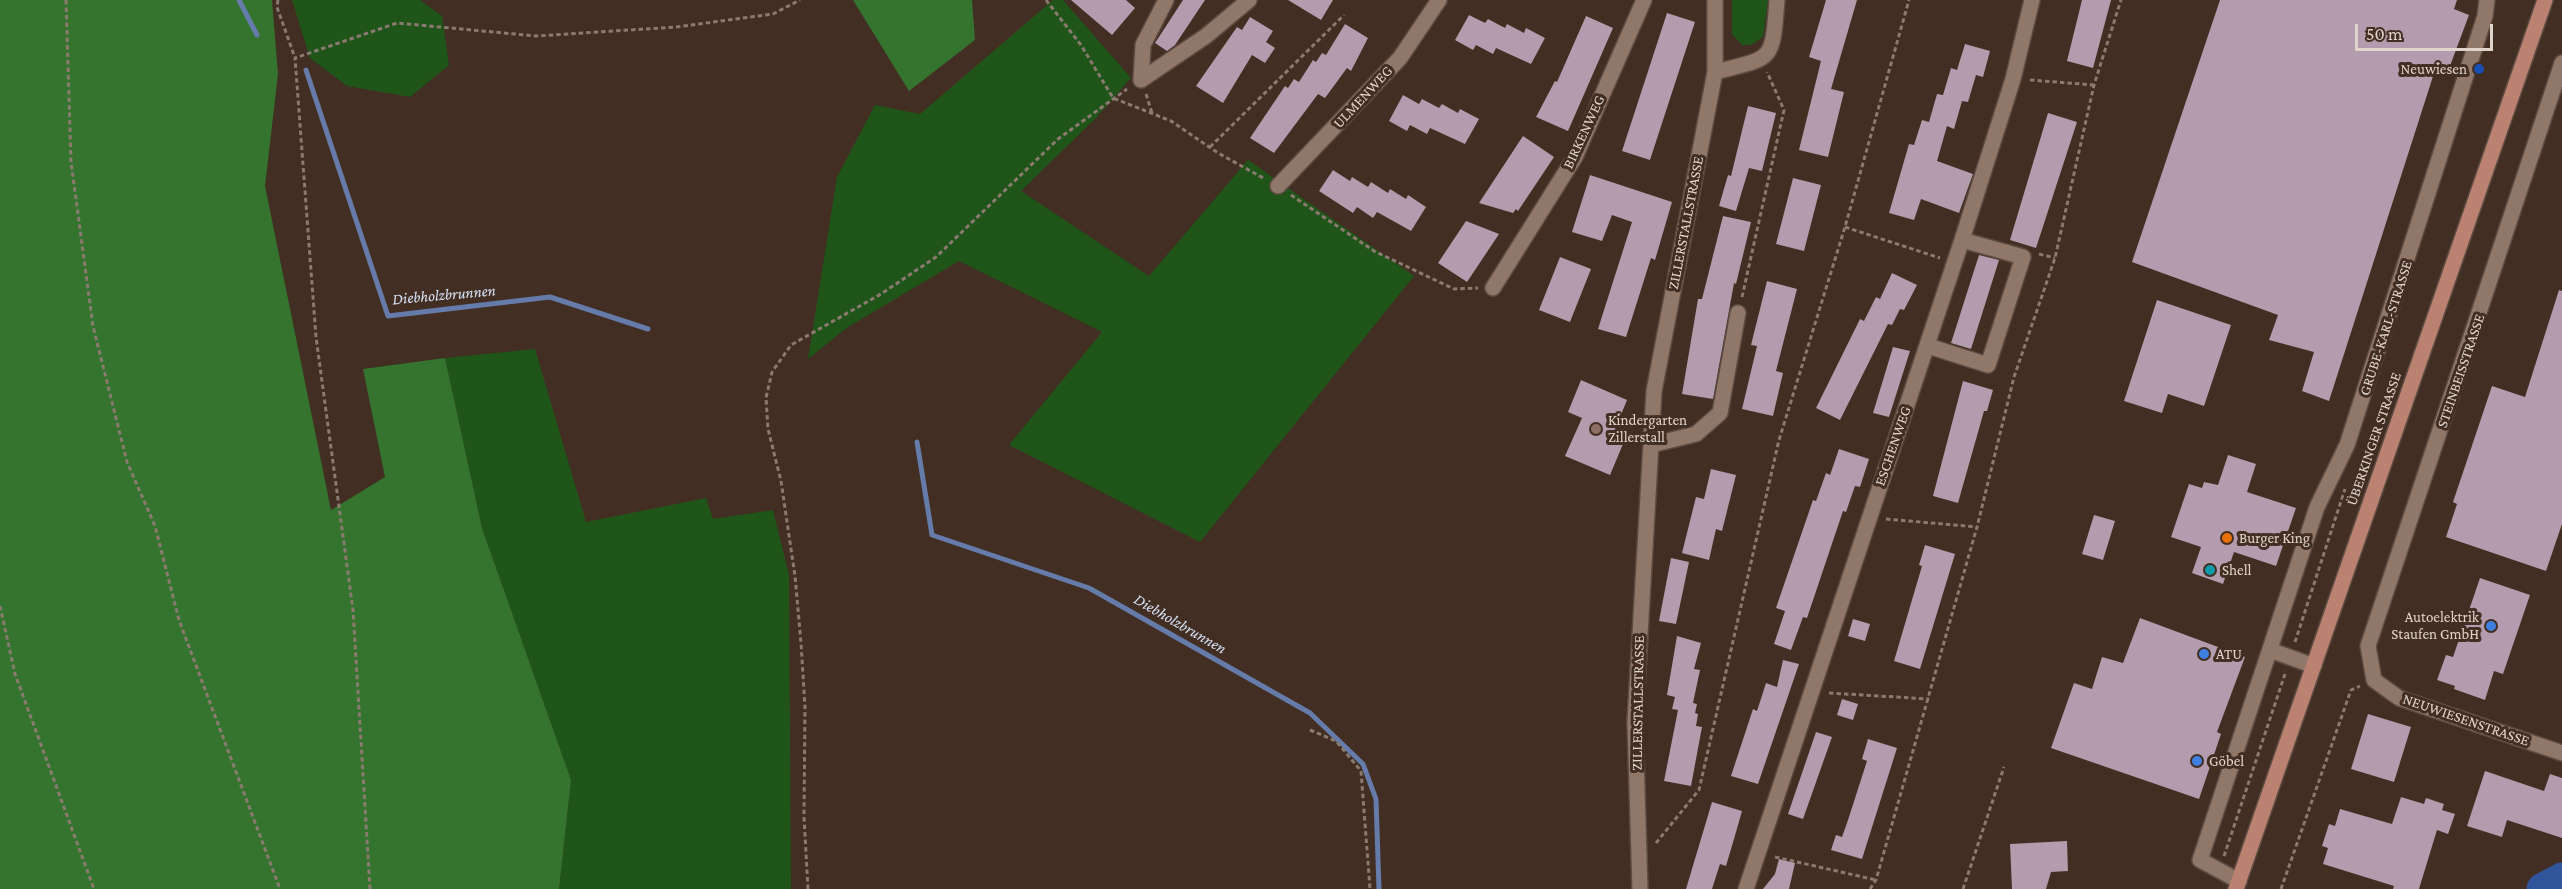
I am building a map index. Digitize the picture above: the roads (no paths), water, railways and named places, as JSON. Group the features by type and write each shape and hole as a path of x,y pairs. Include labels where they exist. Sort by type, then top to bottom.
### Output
{"main road":[{"name":"ÜBERKINGER STRASSE","path":"2237,885 2463,230 2545,0"}],"street":[{"path":"1166,0 1143,45 1141,80 1206,36 1249,0"},
{"name":"ULMENWEG","path":"1278,186 1400,58 1439,0"},
{"name":"BIRKENWEG","path":"1493,288 1575,157 1644,0"},
{"name":"ZILLERSTALLSTRASSE","path":"1640,889 1635,722 1644,524 1654,391 1715,72 1715,0"},
{"path":"1715,72 1761,60 1771,49 1777,0"},
{"name":"ESCHENWEG","path":"1746,889 1955,263 2013,79 2032,0"},
{"name":"GRUBE-KARL-STRASSE","path":"2237,885 2200,860 2317,507 2347,445 2387,327 2486,16 2487,0"},
{"name":"STEINBEISSTRASSE","path":"2374,680 2368,646 2562,63"},
{"path":"1928,346 1988,365 1992,354 2023,257 1962,240"},
{"path":"1651,445 1696,434 1720,413 1738,313"},
{"path":"2270,650 2314,666"},
{"name":"NEUWIESENSTRASSE","path":"2374,680 2399,698 2562,753"}],"waterway":[{"name":"Diebholzbrunnen","path":"239,0 257,35"},
{"name":"Diebholzbrunnen","path":"306,70 388,316 550,297 648,329"},
{"name":"Diebholzbrunnen","path":"917,442 932,535 1089,588 1310,713 1363,764 1376,799 1379,889"},
{"path":"2543,889 2562,879"}],"place":[{"name":"Neuwiesen","path":"2479,69"},
{"name":"Kindergarten Zillerstall","path":"1596,429"},
{"name":"Burger King","path":"2227,538"},
{"name":"Shell","path":"2210,570"},
{"name":"Autoelektrik Staufen GmbH","path":"2491,626"},
{"name":"ATU","path":"2204,654"},
{"name":"Göbel","path":"2197,761"}]}
